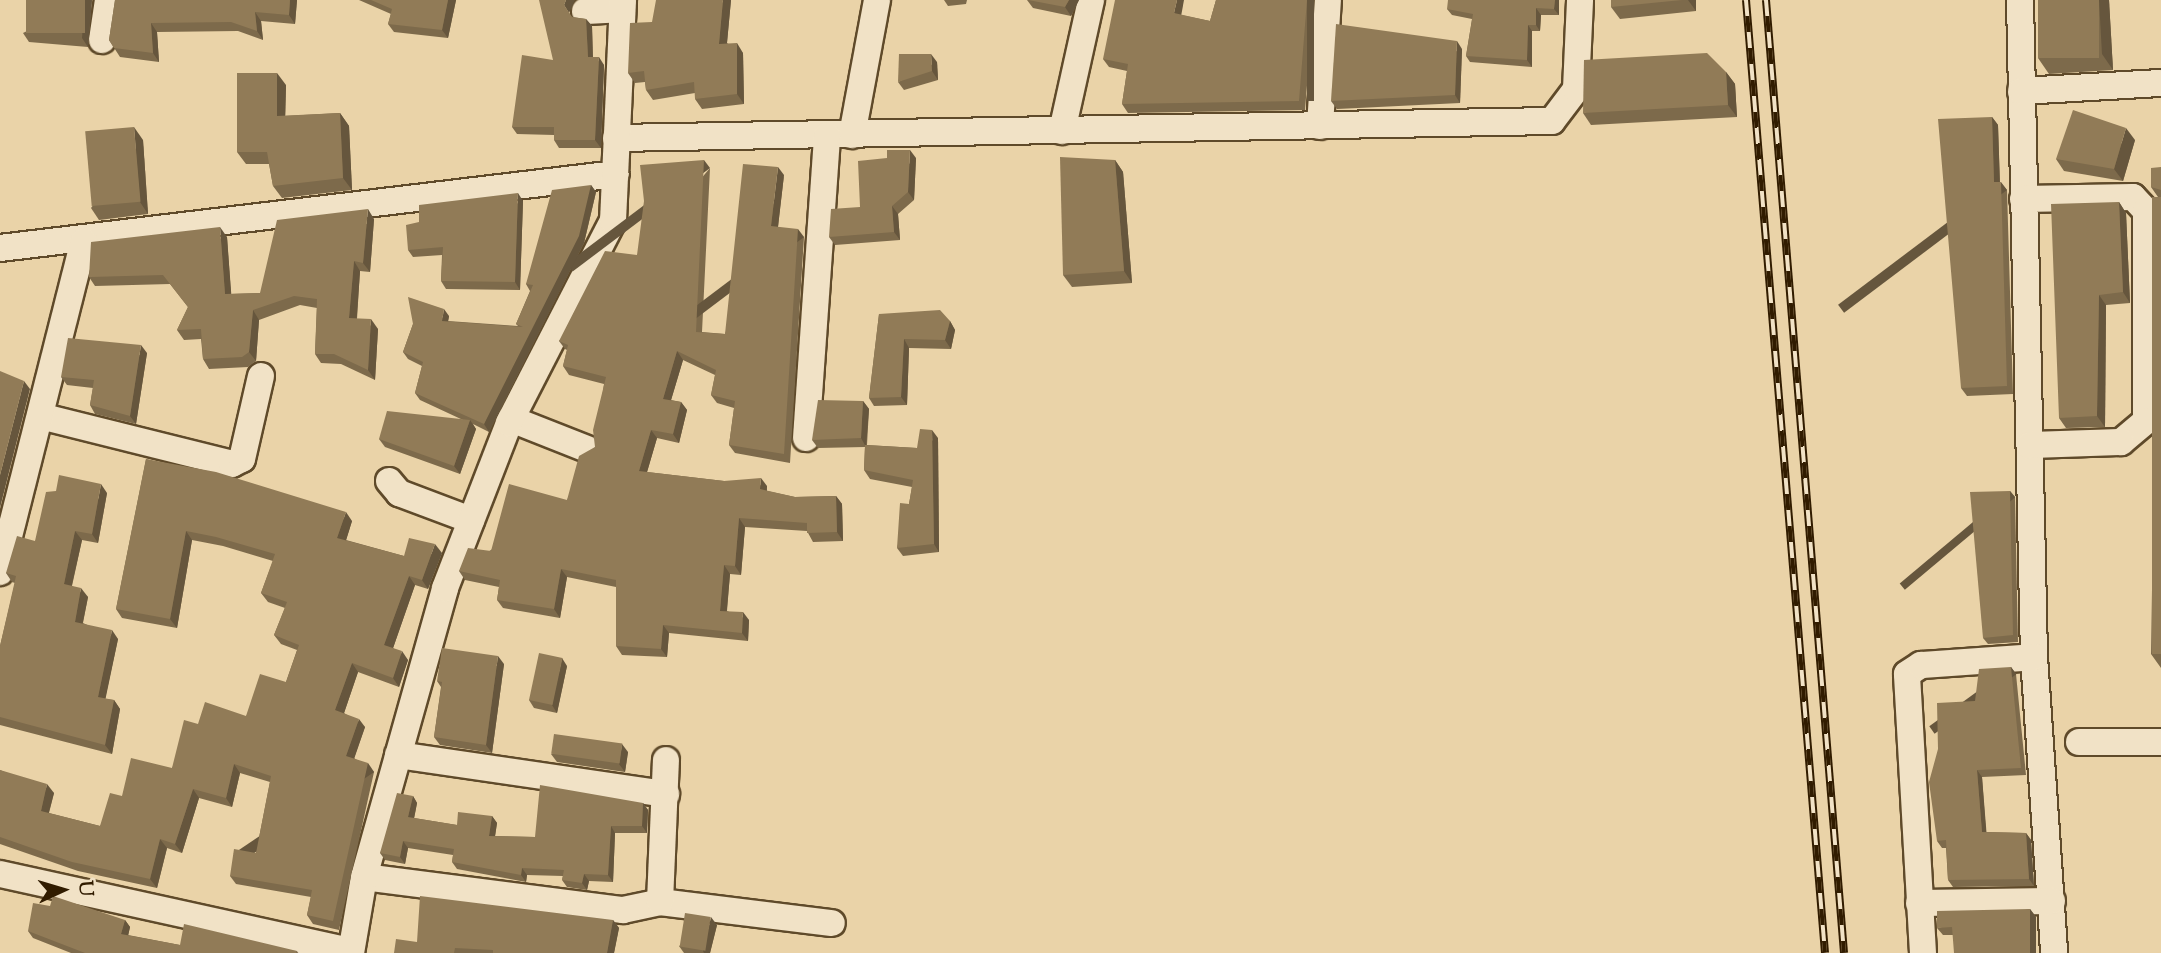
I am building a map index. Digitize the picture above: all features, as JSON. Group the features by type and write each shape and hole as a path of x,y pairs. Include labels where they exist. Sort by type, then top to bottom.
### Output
{"street":[{"path":"102,40 108,0"},
{"path":"806,438 839,135 877,0"},
{"path":"1062,131 1091,0"},
{"path":"1320,126 1328,0"},
{"path":"616,138 1552,121 1576,89 1580,0"},
{"path":"2020,0 2034,657 2052,901 2053,953"},
{"path":"0,874 351,952 364,877 398,755 471,520 511,419 613,222 622,4 586,11"},
{"path":"2021,103 2161,83"},
{"path":"0,248 84,241 615,174"},
{"path":"2023,199 2133,197 2146,211 2146,421 2121,442 2031,445"},
{"path":"0,572 84,241"},
{"path":"40,416 232,464 242,459 261,376"},
{"path":"511,419 587,449"},
{"path":"389,481 399,493 471,520"},
{"path":"1923,953 1907,674 1922,665 2034,657"},
{"path":"2079,742 2161,742"},
{"path":"398,755 666,794"},
{"path":"660,902 666,760"},
{"path":"364,877 624,910 660,902 832,923"},
{"path":"1919,903 2052,901"}],"building":[{"path":"26,0 85,0 85,33 26,33"},
{"path":"115,0 290,0 289,15 255,12 257,31 231,22 151,23 153,53 114,48 109,40"},
{"path":"371,0 448,0 442,30 388,24 392,9"},
{"path":"539,0 566,0 564,5 572,17 586,19 588,57 599,57 595,140 554,140 554,127 512,127 522,55 553,60"},
{"path":"656,0 723,0 719,44 737,43 737,94 695,99 694,82 646,90 644,71 628,73 630,23 652,22"},
{"path":"1028,0 1069,0 1065,7"},
{"path":"1115,0 1177,0 1174,13 1210,21 1216,0 1307,0 1299,101 1122,104 1128,64 1103,59"},
{"path":"1448,0 1555,0 1554,9 1536,8 1536,25 1528,25 1527,60 1466,56 1473,14 1447,9"},
{"path":"1611,0 1682,0 1611,7"},
{"path":"2038,0 2099,0 2099,58 2038,58"},
{"path":"1336,24 1457,41 1455,95 1331,101"},
{"path":"1707,53 1726,72 1728,105 1583,113 1584,60"},
{"path":"899,54 931,54 932,71 898,82"},
{"path":"237,73 277,73 277,116 340,113 343,178 273,186 267,152 237,152"},
{"path":"2073,110 2126,128 2114,169 2056,159"},
{"path":"1992,117 1994,182 2001,182 2007,386 1961,388 1938,119"},
{"path":"134,127 141,202 92,206 85,131"},
{"path":"887,150 910,150 908,192 892,206 894,232 829,237 831,209 860,207 858,161 887,158"},
{"path":"1060,157 1115,160 1124,271 1063,275"},
{"path":"704,160 696,332 725,334 743,164 778,167 771,226 798,229 784,454 729,445 735,401 711,395 716,370 677,351 663,399 681,402 673,434 651,430 639,471 724,481 761,478 760,489 795,497 836,496 837,532 807,533 807,523 739,518 735,566 724,565 720,611 743,612 742,633 663,625 661,649 616,646 616,580 561,569 554,609 497,600 500,580 459,571 468,548 491,551 509,484 567,500 579,456 595,447 593,430 606,377 563,366 568,345 559,341 605,251 637,255 644,201 640,165"},
{"path":"2161,167 2161,190 2151,187 2151,168"},
{"path":"591,185 579,236 484,424 415,393 423,362 403,352 413,324 408,297 444,309 442,321 523,327 516,324 533,285 526,284 552,190"},
{"path":"518,193 515,282 441,281 443,247 408,250 406,225 419,222 419,205"},
{"path":"2152,197 2161,197 2161,654 2152,654"},
{"path":"2119,202 2123,292 2099,295 2097,416 2059,418 2051,204"},
{"path":"368,209 363,263 354,261 349,318 371,319 368,370 334,354 315,354 317,299 294,296 253,310 249,352 242,357 203,359 201,329 177,330 188,307 163,275 89,277 91,242 220,227 225,294 260,293 277,220"},
{"path":"940,310 950,321 945,340 904,339 901,397 869,398 879,314"},
{"path":"68,338 141,345 130,416 90,405 94,380 61,377"},
{"path":"0,371 24,381 0,475"},
{"path":"818,400 863,401 861,438 812,440"},
{"path":"387,411 470,420 454,466 379,439"},
{"path":"920,429 932,430 934,544 897,548 900,503 909,504 913,480 864,470 865,445 917,448"},
{"path":"146,459 216,472 346,512 337,538 404,556 409,538 435,544 422,580 409,576 384,645 402,651 393,678 352,663 335,710 359,719 346,756 368,763 333,921 307,915 312,890 230,876 234,849 256,853 271,776 234,764 226,798 193,789 175,844 160,839 150,879 72,862 0,837 0,770 47,784 41,811 100,826 110,793 122,796 131,758 172,768 184,720 198,724 205,702 246,716 260,674 286,682 299,645 274,635 287,602 261,593 275,554 186,531 170,619 116,609"},
{"path":"59,475 101,484 92,534 75,531 64,584 81,588 75,622 112,630 98,697 114,700 105,745 0,717 0,646 16,576 6,573 17,536 35,541 46,492 56,491"},
{"path":"2010,491 2013,635 1983,638 1970,492"},
{"path":"442,648 498,656 486,745 434,737 442,682 437,681"},
{"path":"539,653 562,658 552,705 529,700"},
{"path":"2011,667 2021,768 1977,770 1982,832 2026,833 2029,879 1948,880 1946,840 1937,841 1929,782 1938,749 1937,703 1975,701 1979,669"},
{"path":"554,734 622,744 620,763 551,754"},
{"path":"540,785 643,803 642,826 611,826 608,875 584,874 582,883 562,880 564,870 522,868 521,875 452,862 454,849 403,841 400,857 380,853 397,793 413,796 408,817 457,825 458,812 492,816 489,836 535,837"},
{"path":"53,896 125,920 121,934 180,945 184,924 297,951 85,953 28,931 33,903 50,906"},
{"path":"420,896 613,920 607,953 493,953 493,950 455,948 454,953 394,953 396,939 417,942"},
{"path":"2030,909 2030,953 1954,953 1952,927 1937,928 1937,911"},
{"path":"685,913 711,917 705,951 680,947"}],"railway":[{"path":"1746,0 1825,953"},
{"path":"1766,0 1844,953"}]}
